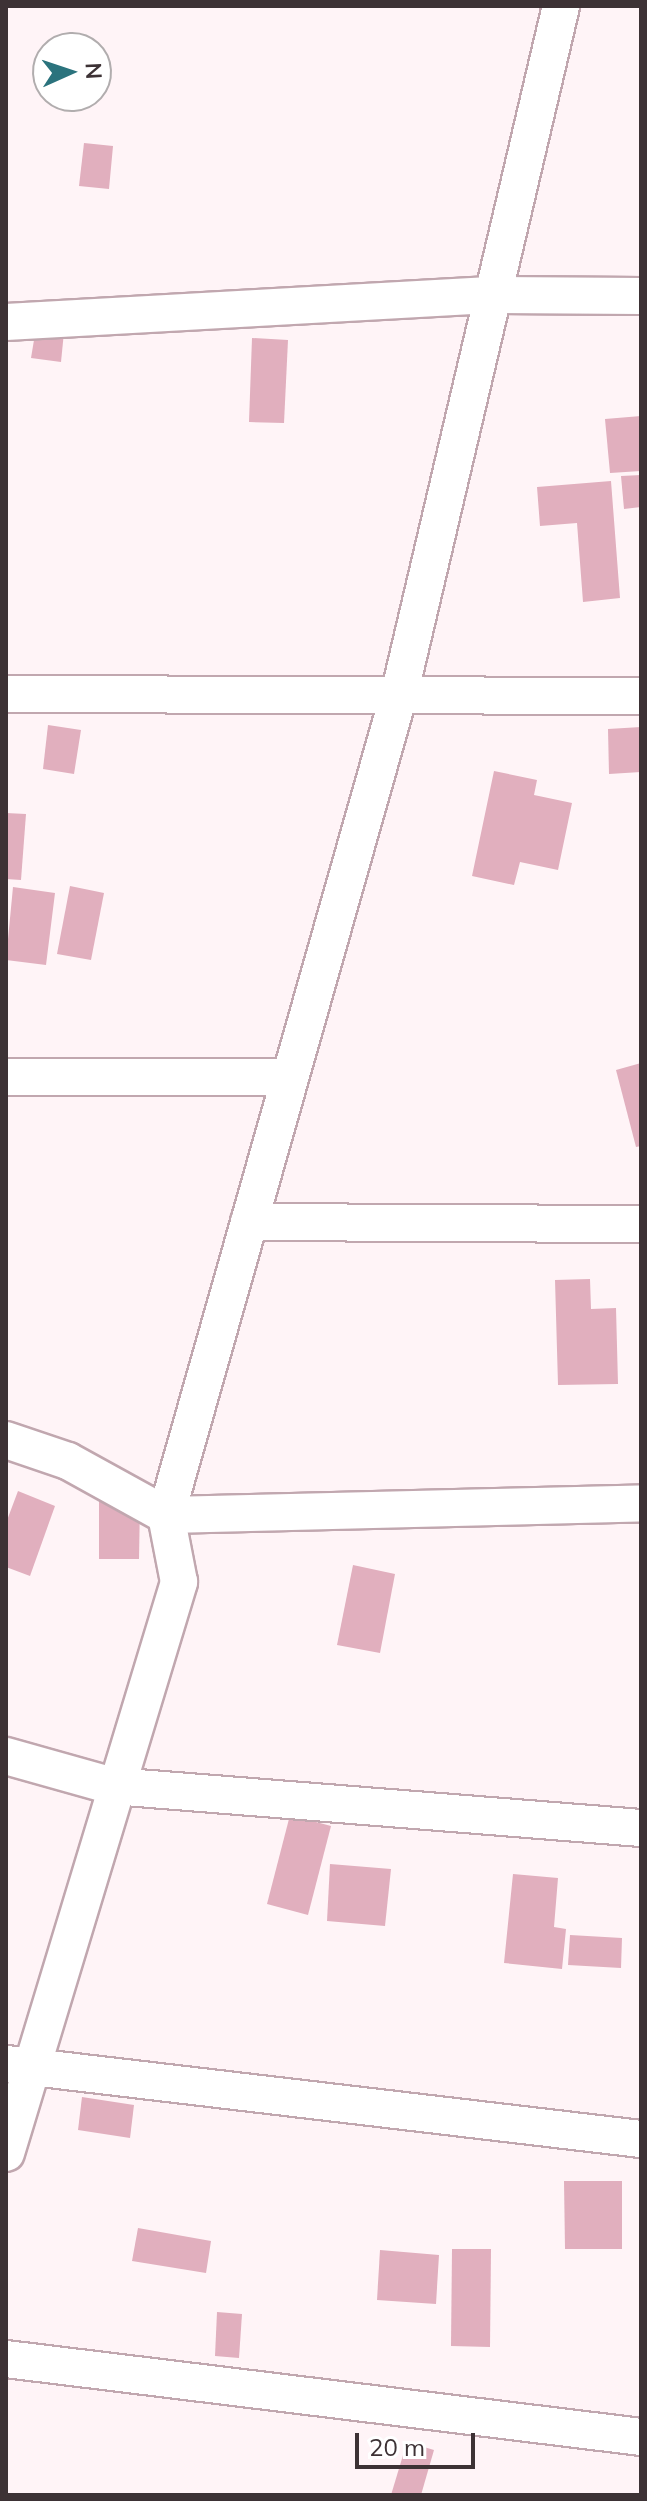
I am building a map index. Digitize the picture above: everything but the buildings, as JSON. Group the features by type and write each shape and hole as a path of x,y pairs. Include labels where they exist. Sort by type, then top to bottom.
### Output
{"street":[{"path":"6,2153 18,2068 179,1582 166,1515 400,691 561,6"},
{"path":"6,322 494,295 641,296"},
{"path":"6,694 400,691 641,696"},
{"path":"6,1077 290,1077"},
{"path":"249,1222 641,1224"},
{"path":"6,1440 68,1461 166,1515 641,1503"},
{"path":"6,1756 113,1786 641,1828"},
{"path":"18,2068 641,2139"},
{"path":"6,2359 641,2437"}]}
